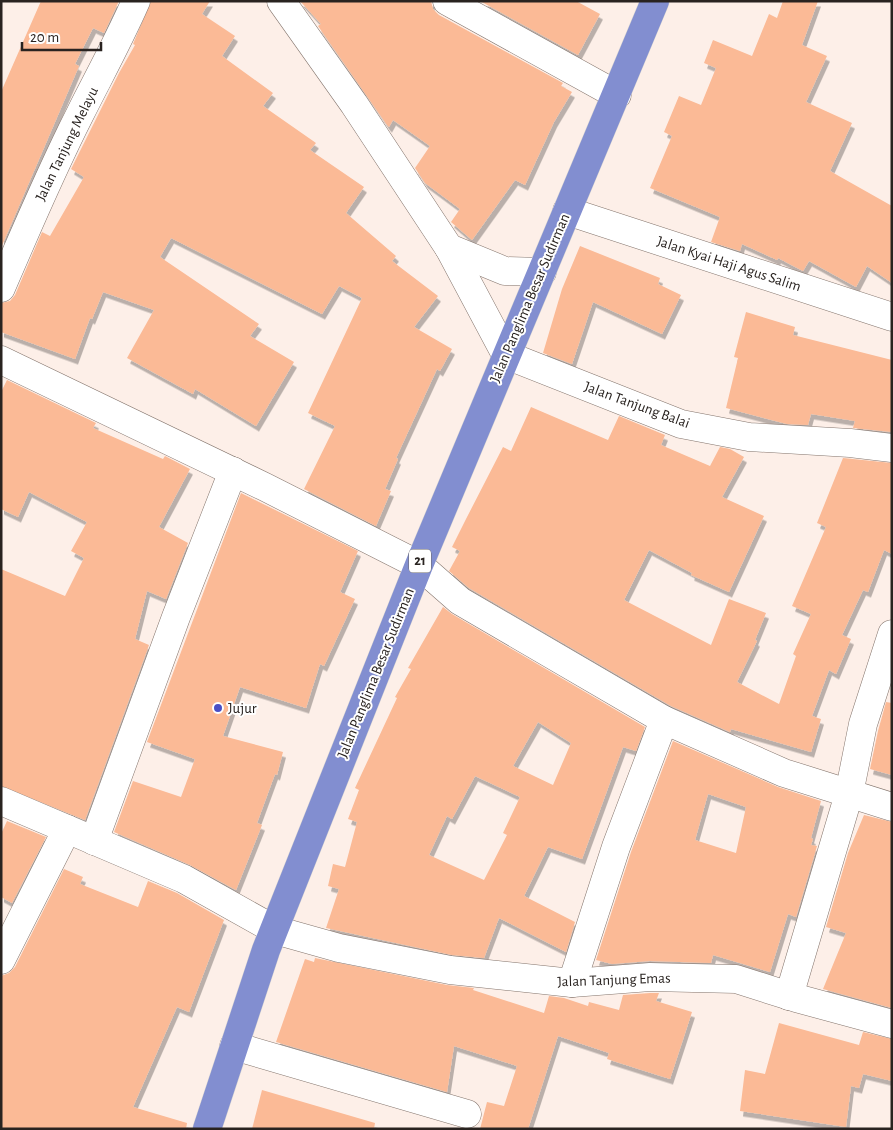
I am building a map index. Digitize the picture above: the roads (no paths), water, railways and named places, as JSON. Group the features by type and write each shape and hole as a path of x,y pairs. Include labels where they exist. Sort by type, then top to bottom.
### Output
{"highway":[{"name":"Jalan Panglima Besar Sudirman","path":"207,1129 266,950 419,565 617,95 654,1"}],"street":[{"name":"Jalan Tanjung Melayu","path":"1,288 38,201 136,1"},
{"path":"281,1 354,104 449,248 506,355"},
{"path":"447,1 617,95"},
{"name":"Jalan Kyai Haji Agus Salim","path":"567,211 892,317"},
{"path":"449,248 505,271 542,272"},
{"name":"Jalan Tanjung Balai","path":"506,355 681,424 749,437 850,443 892,448"},
{"path":"3,366 233,471 419,565 460,601 664,720 784,773 892,807"},
{"path":"94,841 179,608 233,471"},
{"path":"789,996 849,794 856,748 892,634"},
{"path":"572,984 616,847 664,720"},
{"name":"Jalan Tanjung Emas","path":"1,801 184,880 275,930 339,948 450,970 572,984 650,977 736,979 789,996 892,1024"},
{"path":"1,960 67,829"},
{"path":"234,1046 467,1114"}],"place":[{"name":"Jujur","path":"218,708"}]}
